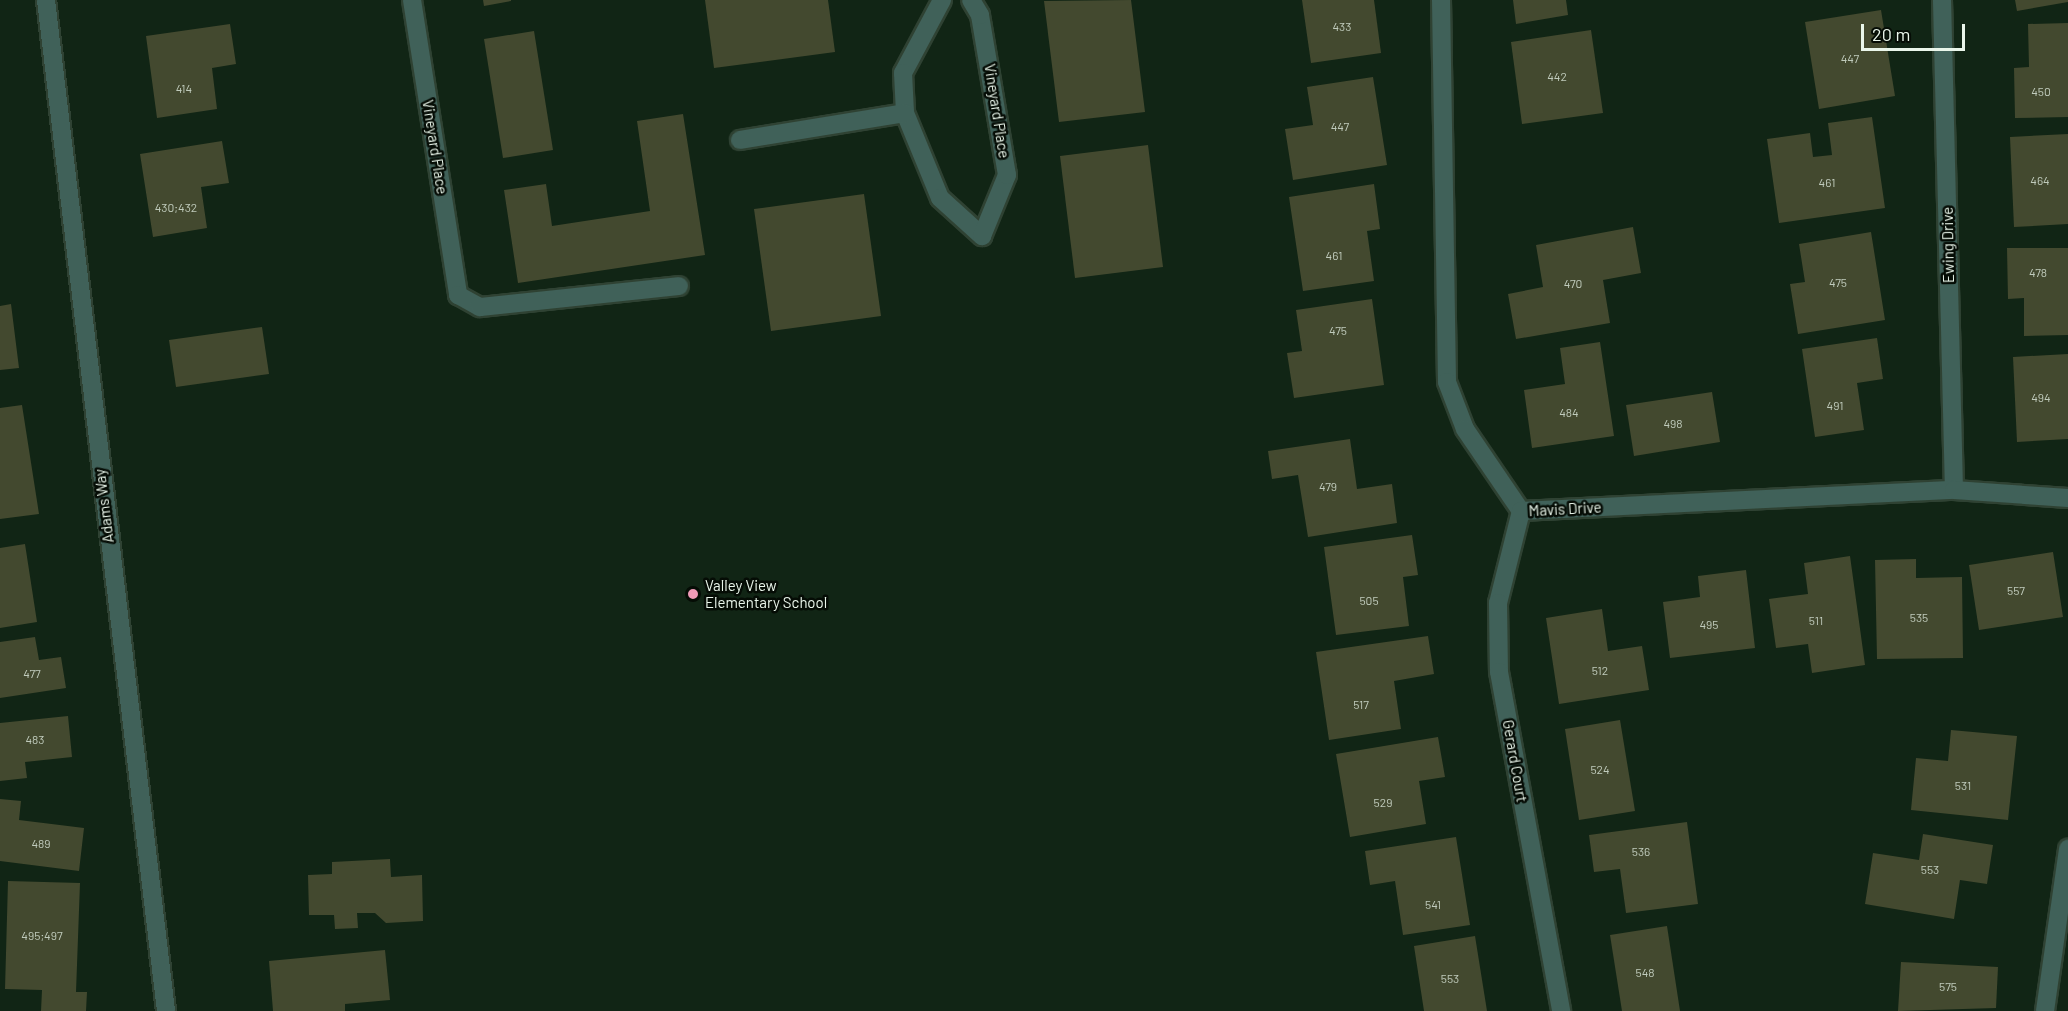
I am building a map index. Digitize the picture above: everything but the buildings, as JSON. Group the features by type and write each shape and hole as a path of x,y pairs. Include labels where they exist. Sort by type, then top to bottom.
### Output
{"street":[{"name":"Adams Way","path":"46,0 166,1011"},
{"name":"Vineyard Place","path":"412,0 458,295 480,307 679,286"},
{"name":"Vineyard Place","path":"942,0 903,73 905,113 940,198 982,236 1007,175 980,15 971,0"},
{"name":"Mavis Drive","path":"1441,0 1447,382 1465,429 1521,511 1954,490 2068,498"},
{"name":"Ewing Drive","path":"1942,0 1954,490"},
{"path":"740,140 905,113"},
{"name":"Gerard Court","path":"1521,511 1498,603 1499,672 1561,1011"},
{"path":"2046,1011 2061,945 2068,849"}],"place":[{"name":"Valley View Elementary School","path":"693,594"}]}
